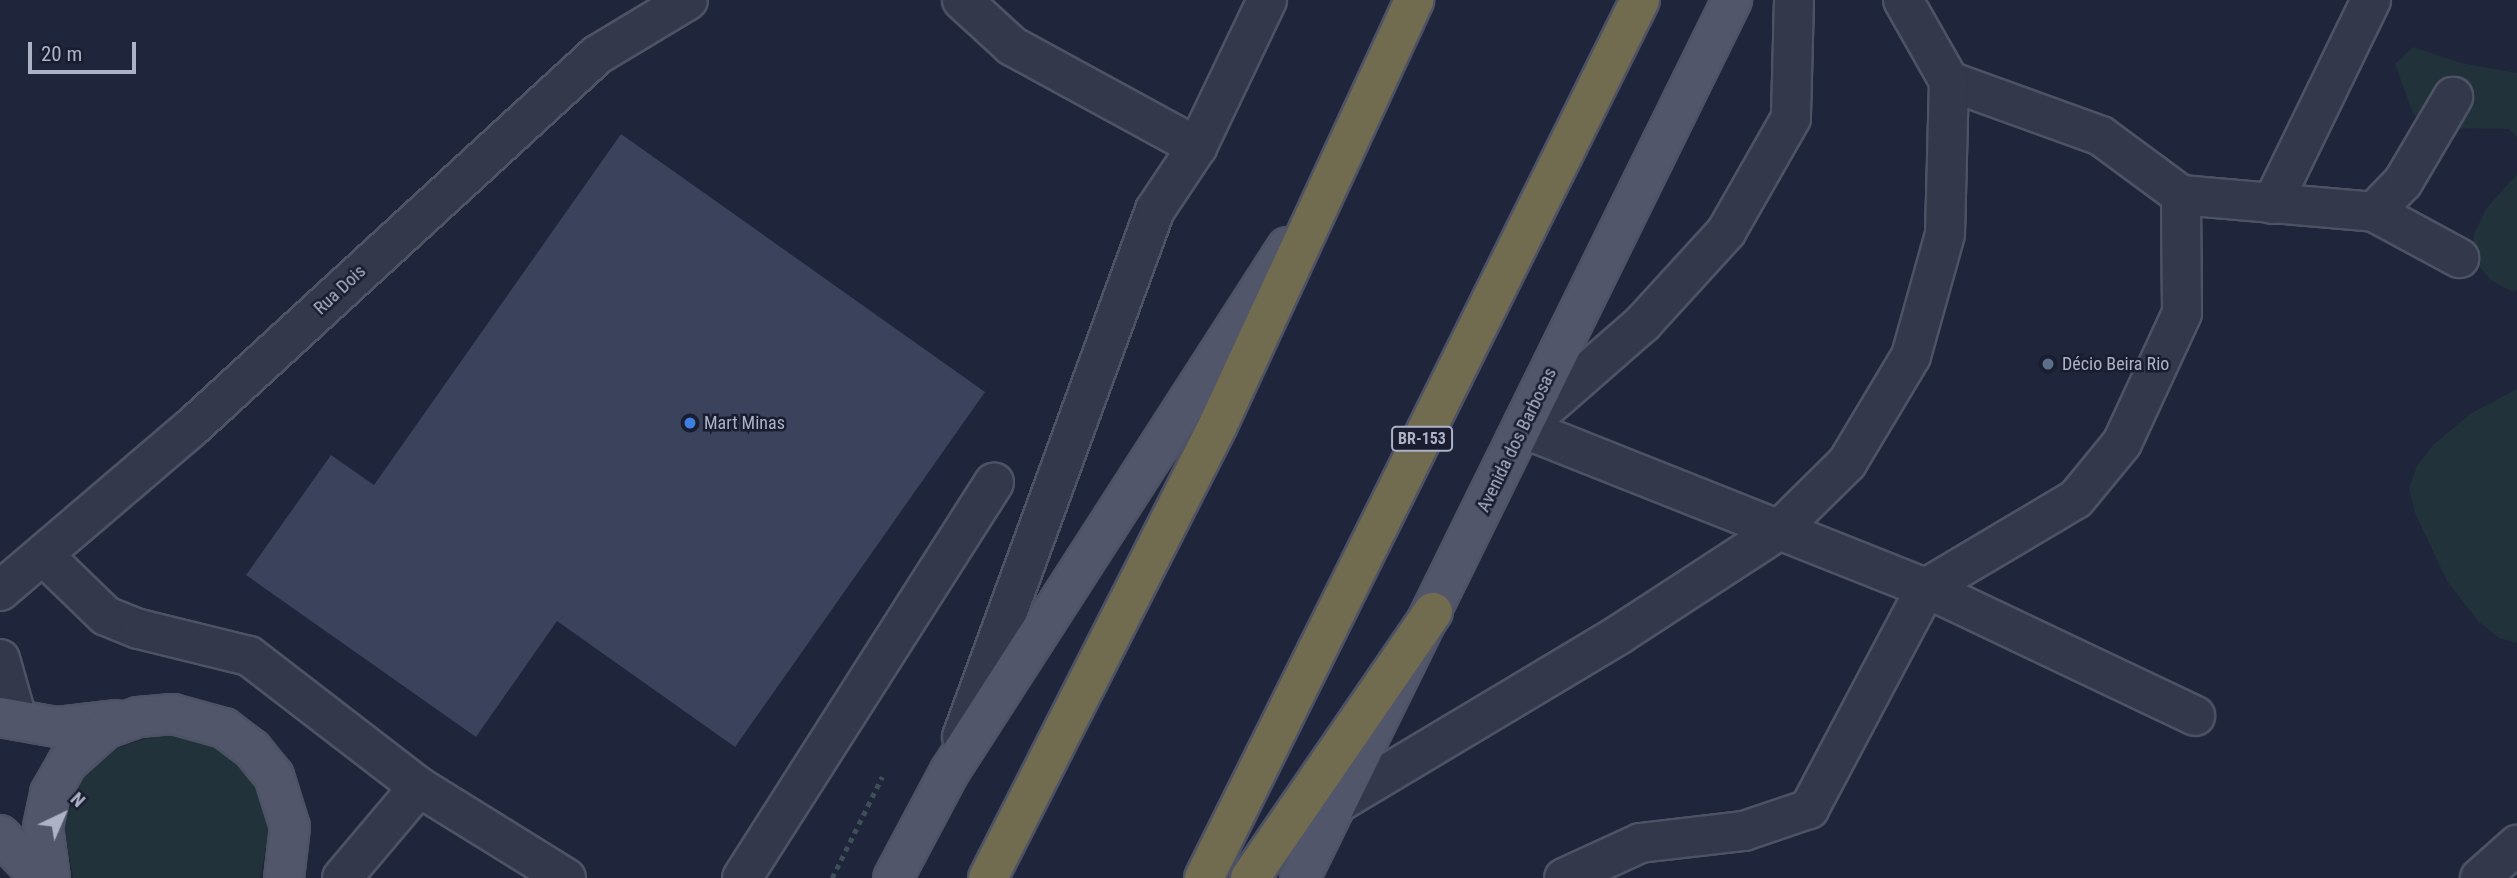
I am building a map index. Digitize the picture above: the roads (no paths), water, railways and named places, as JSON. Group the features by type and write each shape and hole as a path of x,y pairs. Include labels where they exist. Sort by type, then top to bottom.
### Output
{"highway":[{"path":"988,878 1218,425 1414,0"},
{"name":"BR-153","path":"1204,878 1640,0"},
{"path":"1250,878 1433,612"}],"main road":[{"name":"Avenida dos Barbosas","path":"1300,878 1433,612 1731,0"},
{"path":"893,878 950,771 1326,186"},
{"path":"50,878 43,827 58,778 91,738 121,722 155,714 191,716 224,728 252,749 274,776 287,809 290,845 284,878"},
{"path":"8,718 56,727 100,719 121,722"},
{"path":"0,835 41,878"}],"street":[{"name":"Rua Dois","path":"0,591 191,428 597,55 688,0"},
{"path":"962,0 1012,46 1043,66 1197,147"},
{"path":"950,771 1155,209 1197,147 1267,0"},
{"path":"1794,0 1791,118 1726,232 1643,323 1523,428 1926,588 2195,716"},
{"path":"1338,803 1478,721 1778,531 1847,463 1911,356 1945,234 1949,82 1903,0"},
{"path":"2272,204 2371,0"},
{"path":"1949,82 2101,136 2181,195 2374,212 2459,258"},
{"path":"2374,212 2403,182 2453,97"},
{"path":"1564,878 1640,843 1744,831 1809,809 1926,588 2076,499 2122,443 2182,313 2181,195"},
{"path":"742,878 994,483"},
{"path":"44,556 106,616 139,629 249,656 419,787 566,878"},
{"path":"0,659 8,718"},
{"path":"342,878 419,787"},
{"path":"2480,878 2517,845"}],"place":[{"name":"Décio Beira Rio","path":"2048,364"},
{"name":"Mart Minas","path":"690,423"}]}
